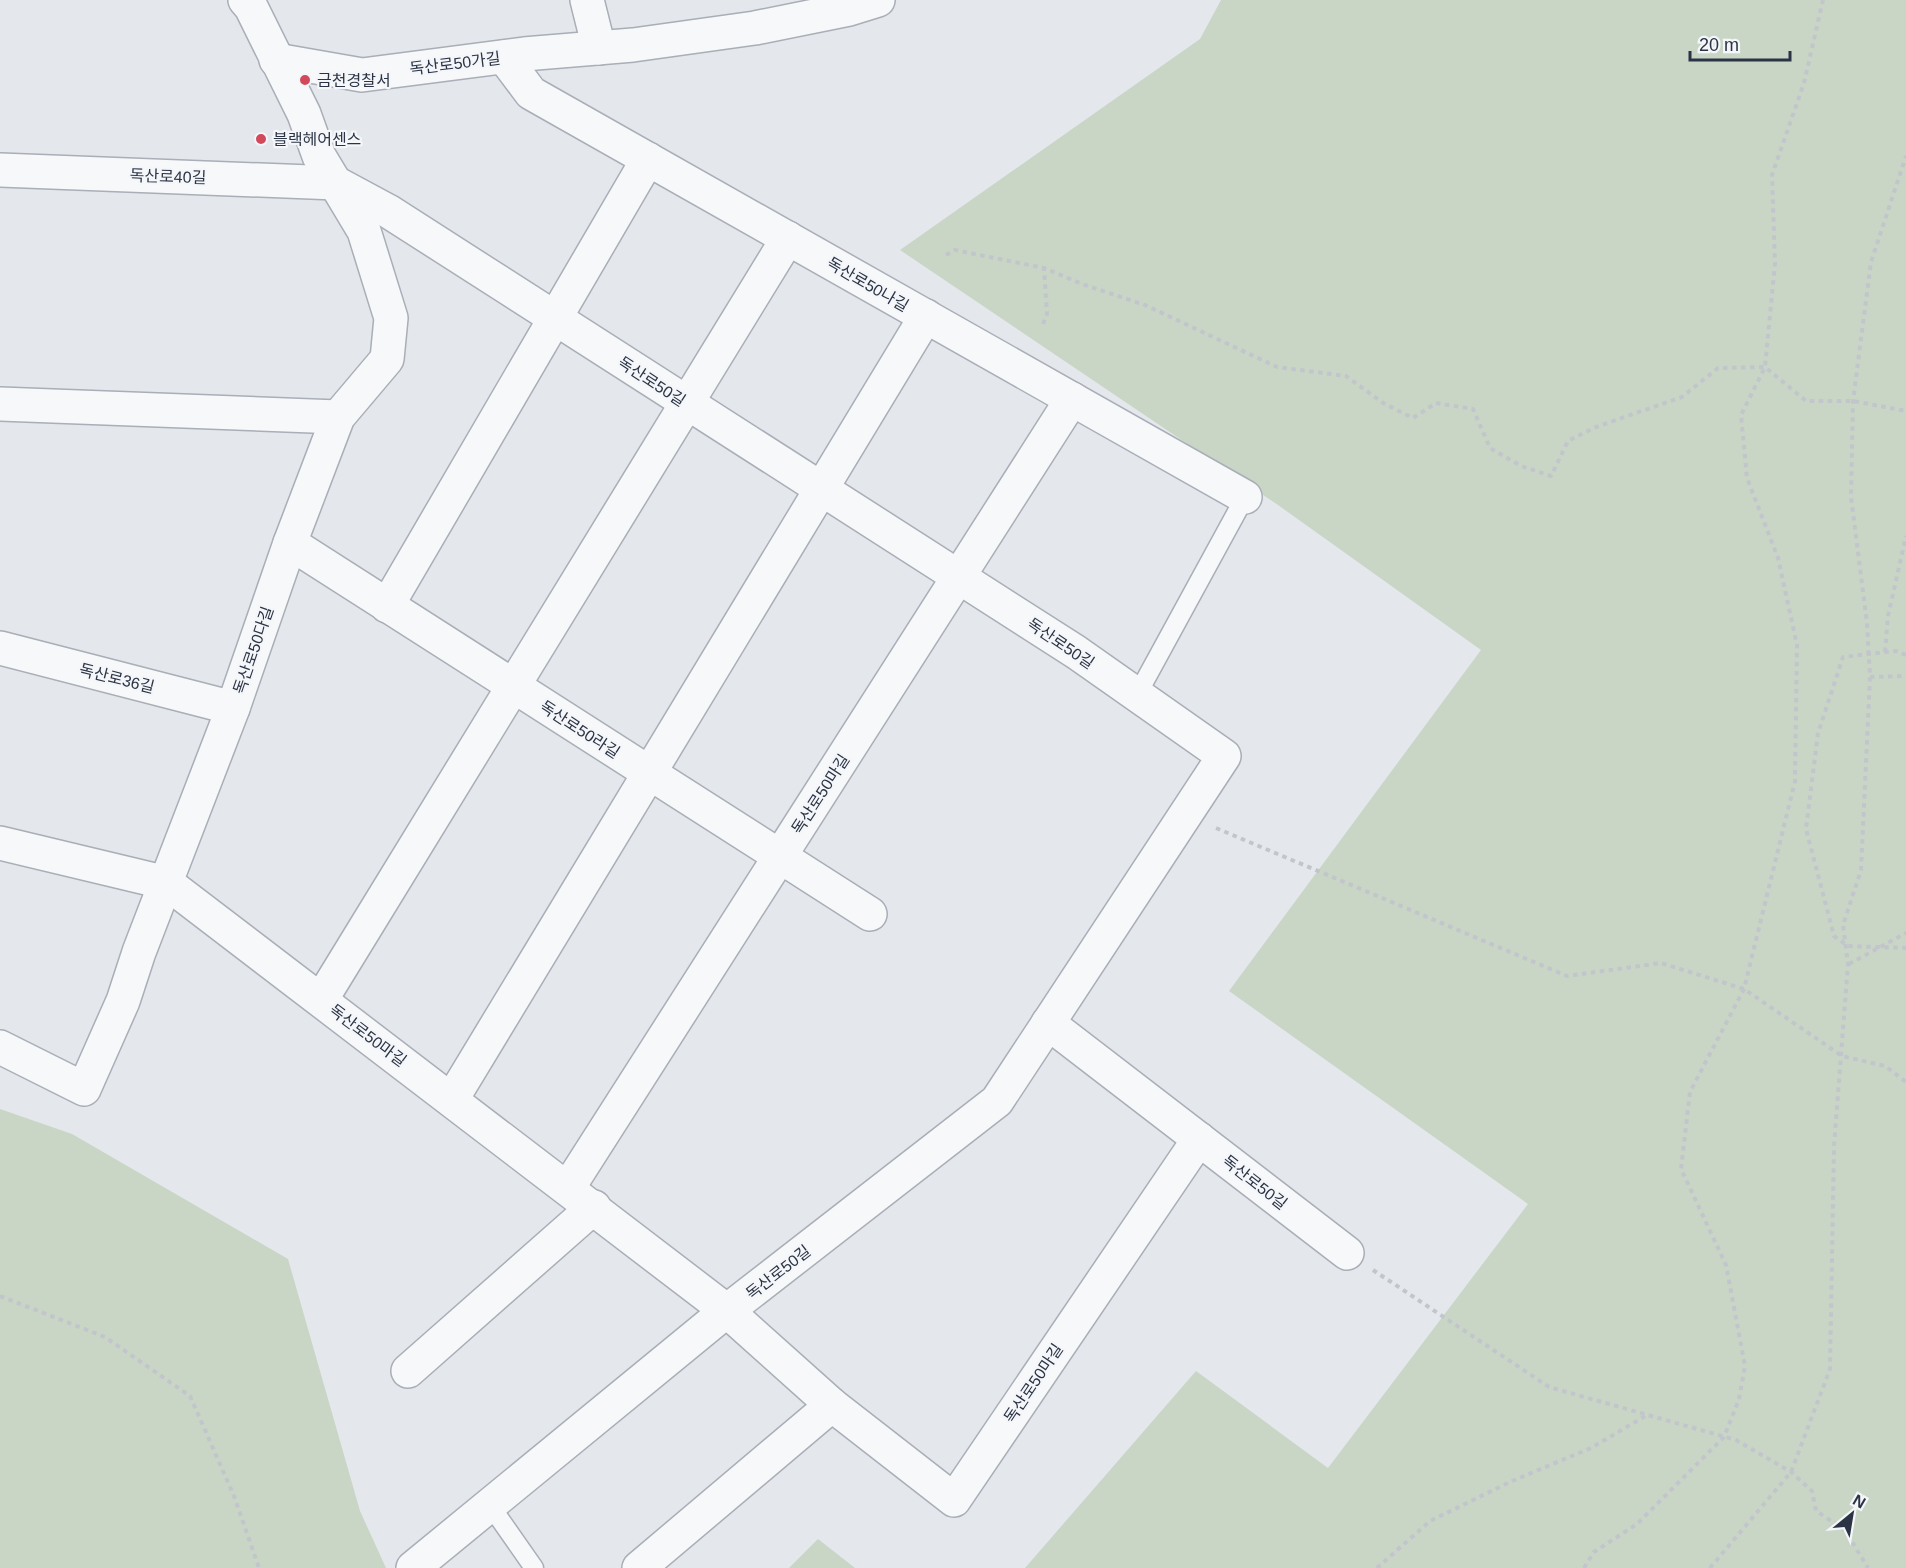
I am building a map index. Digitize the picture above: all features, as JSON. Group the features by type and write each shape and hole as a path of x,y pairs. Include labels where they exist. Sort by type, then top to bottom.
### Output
{"street":[{"name":"독산로50길","path":"245,0 251,7 304,114 319,156 336,183 388,211 822,489 1137,695 1224,756 997,1101 727,1311 413,1568"},
{"path":"587,0 599,48"},
{"name":"독산로50가길","path":"276,60 362,75 755,28 849,9 878,0"},
{"name":"독산로50나길","path":"504,57 531,93 1245,497"},
{"path":"387,606 648,159"},
{"name":"독산로40길","path":"0,170 336,183"},
{"name":"독산로50다길","path":"0,1047 84,1089 123,1001 233,708 290,543 338,417 387,359 391,318 364,231 336,183"},
{"path":"321,1000 788,238"},
{"path":"452,1099 926,316"},
{"name":"독산로50마길","path":"568,1188 1072,399"},
{"path":"0,404 338,417"},
{"name":"독산로50라길","path":"290,543 870,914"},
{"name":"독산로36길","path":"0,648 233,708"},
{"path":"0,843 167,883"},
{"name":"독산로50마길","path":"167,883 594,1207 727,1311 832,1405 954,1500 1199,1139"},
{"name":"독산로50길","path":"1048,1023 1347,1253"},
{"path":"408,1371 594,1207"},
{"path":"639,1568 832,1405"}],"lane":[{"path":"1137,695 1245,497"},
{"path":"490,1505 534,1568"}],"path":[{"path":"1584,1568 1594,1552 1637,1524 1724,1437 1739,1399 1745,1366 1726,1265 1681,1170 1690,1092 1744,988 1796,781 1797,645 1778,558 1747,478 1741,414 1765,367 1775,263 1772,175 1804,83 1823,0"},
{"path":"1710,1568 1791,1472 1830,1369 1834,1146 1848,964 1848,946 1843,925 1861,870 1870,677 1851,497 1853,401 1871,262 1906,156"},
{"path":"946,255 955,250 1044,268 1082,284 1145,305 1277,367 1346,376 1383,404 1413,418 1436,404 1473,409 1490,448 1521,466 1551,476 1568,441 1596,427 1682,397 1718,368 1765,367 1806,401 1853,401 1906,411"},
{"path":"1043,324 1047,314 1044,268"},
{"path":"1885,652 1888,616 1906,536"},
{"path":"1906,655 1896,651 1843,657 1818,733 1806,829 1827,918 1834,936 1848,946 1906,948"},
{"path":"1870,677 1906,676"},
{"path":"1185,815 1567,976 1661,963 1744,988 1842,1056 1885,1066 1906,1082"},
{"path":"1848,964 1906,933"},
{"path":"1347,1253 1549,1387 1736,1440 1791,1472 1812,1491 1816,1511 1845,1530 1868,1568"},
{"path":"0,1296 105,1337 190,1396 234,1496 259,1568"},
{"path":"1377,1568 1430,1521 1512,1481 1592,1448 1647,1415"}],"green space":[{"path":"1221,0 1906,0 1906,1568 1025,1568 1196,1371 1328,1468 1528,1204 1229,991 1481,650 1278,505 900,250 1200,39"},
{"path":"0,1109 72,1134 288,1259 360,1511 386,1568 0,1568"},
{"path":"818,1539 855,1568 789,1568"}],"place":[{"name":"금천경찰서","path":"305,80"},
{"name":"블랙헤어센스","path":"261,139"}]}
